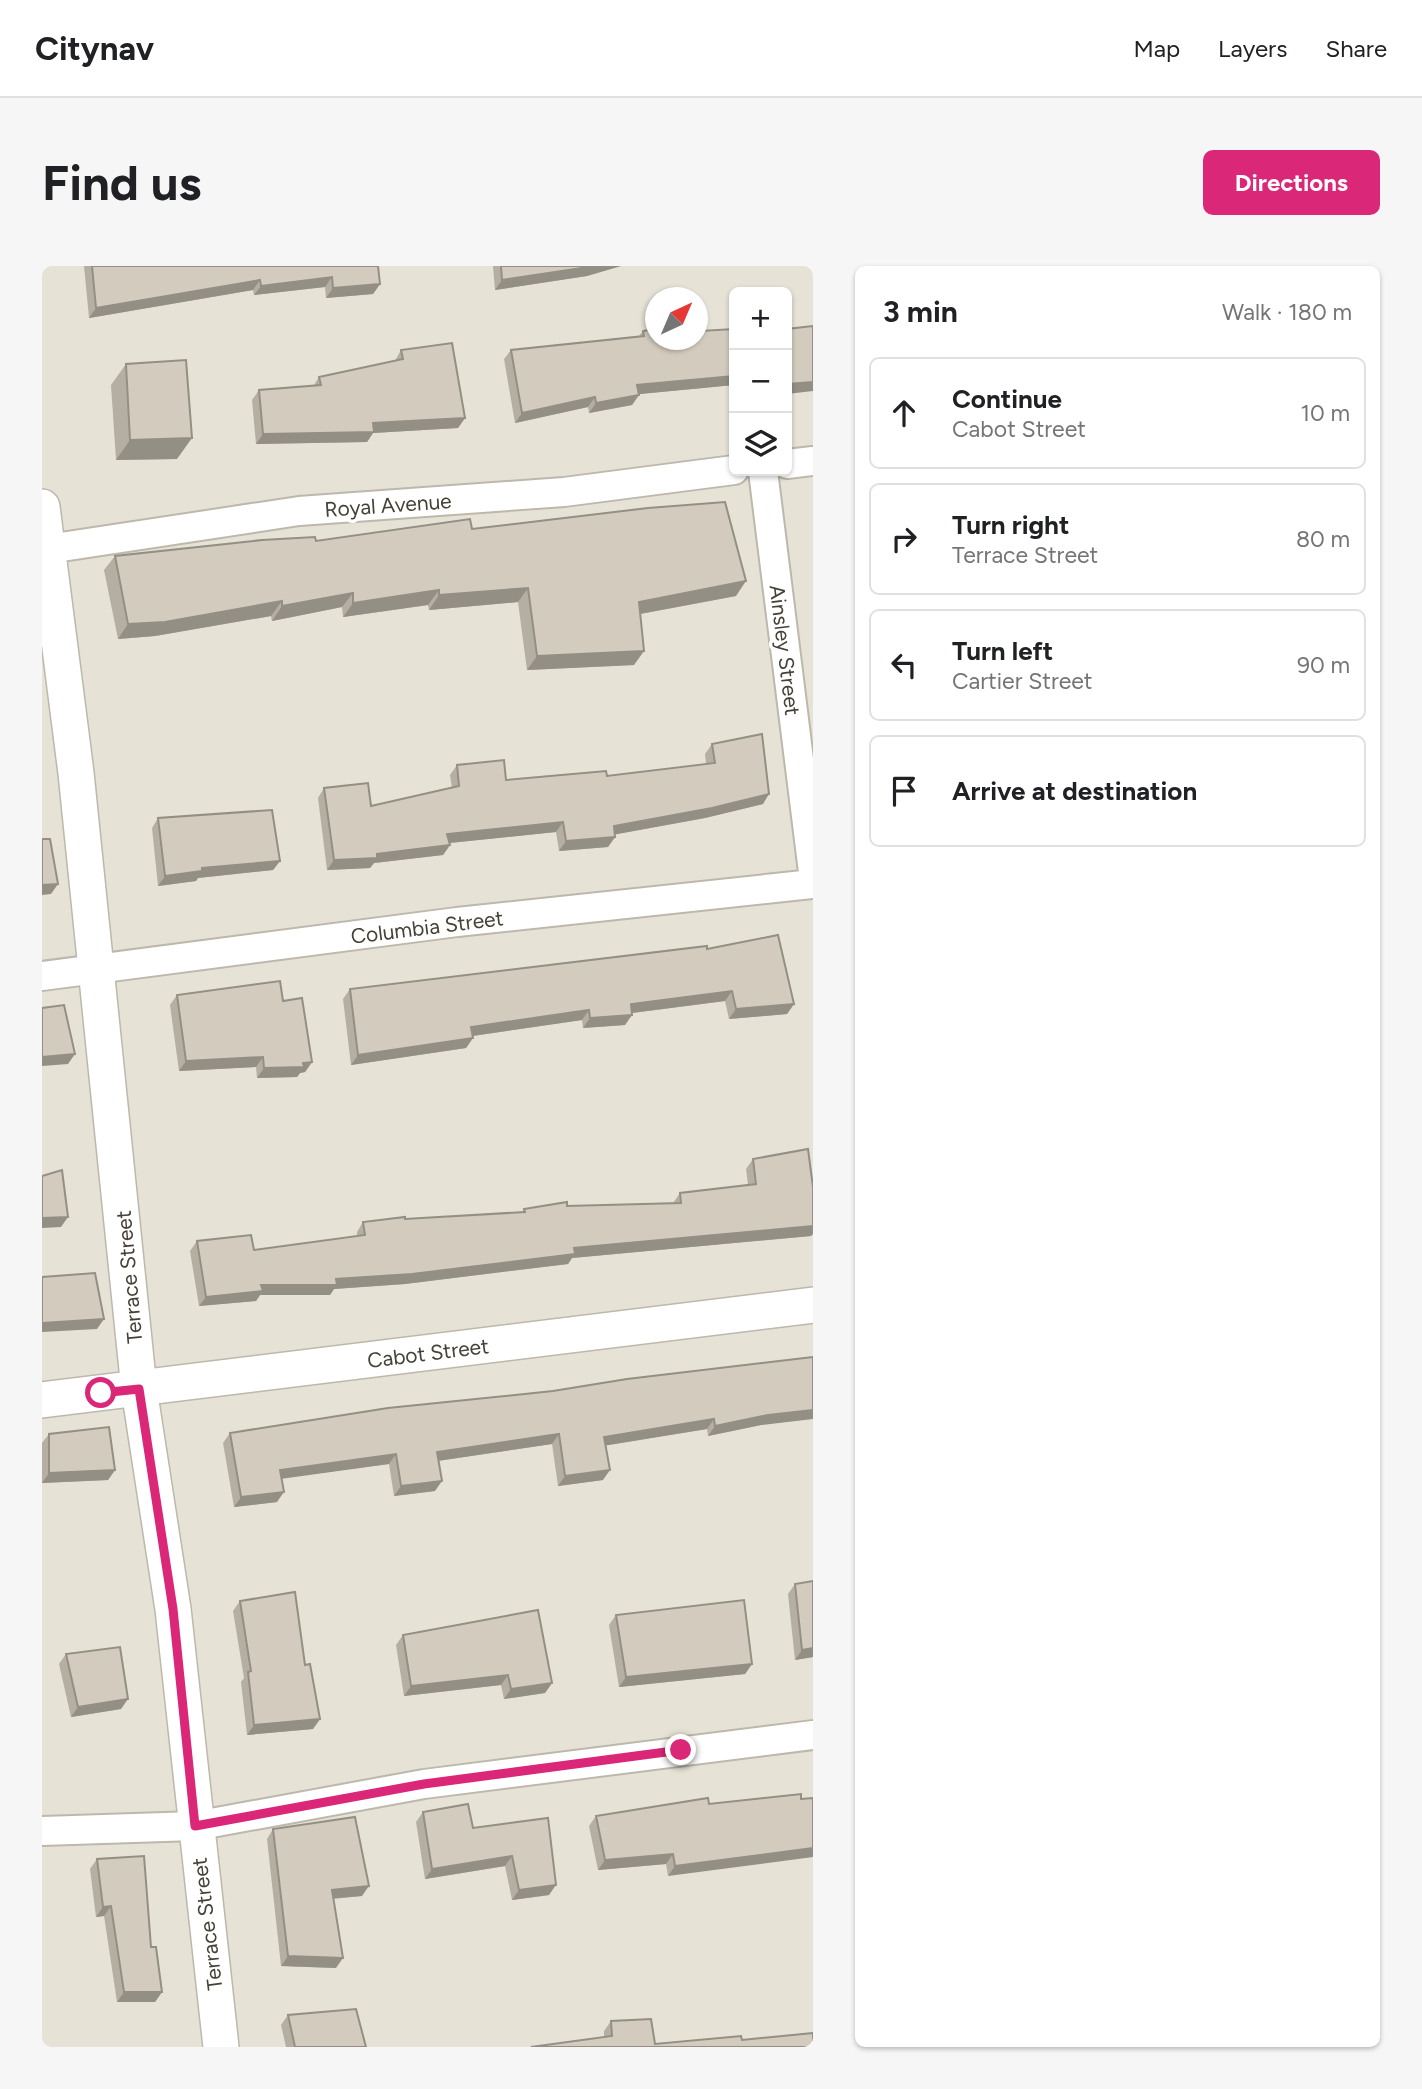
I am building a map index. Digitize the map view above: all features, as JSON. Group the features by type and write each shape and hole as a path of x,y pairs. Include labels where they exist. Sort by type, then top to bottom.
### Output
{"street":[{"path":"792,463 813,461"},
{"name":"Royal Avenue","path":"44,549 299,511 564,492 729,471"},
{"name":"Ainsley Street","path":"764,476 813,872"},
{"name":"Terrace Street","path":"42,507 44,549 76,773 94,971 120,1184 139,1389 173,1609 221,2047"},
{"name":"Columbia Street","path":"42,976 457,922 813,884"},
{"name":"Cabot Street","path":"42,1400 813,1305"},
{"path":"42,1831 195,1826 424,1784 813,1735"}],"shaded area":[{"path":"42,266 813,266 813,2047 42,2047"}],"building":[{"path":"92,266 378,266 380,284 333,288 332,277 261,286 260,280 96,308"},
{"path":"501,266 595,266 502,280"},
{"path":"813,326 813,382 792,384 792,328"},
{"path":"729,329 729,376 637,385 639,395 596,403 595,397 522,413 511,350 644,336 645,331 645,350 708,350 708,331"},
{"path":"452,343 465,418 373,423 374,432 263,434 259,390 321,385 319,377 403,359 401,350"},
{"path":"186,360 192,438 130,440 126,364"},
{"path":"725,502 746,581 639,602 644,651 537,656 528,588 439,595 439,590 353,603 353,593 282,606 282,601 165,622 128,624 115,556 262,540 315,537 316,541 470,519 472,529 648,508"},
{"path":"762,734 769,794 712,808 614,826 615,837 566,841 563,822 447,834 450,845 377,854 377,858 334,860 324,788 368,783 371,806 459,786 457,765 504,760 506,780 606,771 607,776 715,763 712,744"},
{"path":"272,810 280,861 202,868 202,871 165,876 158,818"},
{"path":"42,839 50,839 58,884 42,885"},
{"path":"778,935 794,1004 736,1009 732,991 631,1004 632,1015 590,1018 589,1010 471,1027 473,1038 358,1055 350,989 707,946 707,949"},
{"path":"280,981 283,1001 302,998 312,1062 303,1063 304,1067 264,1068 263,1057 186,1061 177,995"},
{"path":"64,1005 75,1054 42,1057 42,1008"},
{"path":"808,1149 813,1187 813,1226 574,1248 575,1254 412,1274 336,1279 337,1285 261,1285 263,1291 206,1297 197,1241 251,1235 254,1250 365,1235 363,1222 405,1217 525,1212 524,1209 567,1202 567,1206 681,1203 680,1193 756,1184 753,1159"},
{"path":"62,1170 68,1217 42,1218 42,1176"},
{"path":"95,1273 104,1319 42,1323 42,1277"},
{"path":"813,1357 813,1410 768,1415 715,1426 714,1419 604,1437 610,1470 565,1476 559,1434 437,1452 442,1481 401,1486 396,1454 280,1470 284,1492 241,1497 230,1433 388,1408 553,1391 627,1379"},
{"path":"109,1427 115,1470 49,1473 49,1434"},
{"path":"813,1581 813,1648 802,1650 795,1584"},
{"path":"295,1592 305,1665 310,1664 320,1719 254,1725 248,1672 251,1671 240,1601"},
{"path":"744,1600 752,1664 626,1677 616,1615"},
{"path":"538,1610 552,1683 511,1689 508,1675 411,1686 403,1635"},
{"path":"120,1647 128,1699 78,1707 66,1654"},
{"path":"801,1794 801,1799 813,1798 813,1848 675,1866 673,1854 605,1860 596,1816 708,1798 709,1804"},
{"path":"468,1804 473,1828 548,1818 556,1885 519,1890 512,1856 432,1869 423,1812"},
{"path":"355,1817 369,1886 332,1890 343,1958 288,1956 273,1829"},
{"path":"144,1856 151,1947 156,1947 162,1992 124,1992 111,1906 103,1907 97,1859"},
{"path":"356,2009 366,2047 295,2047 288,2015"},
{"path":"651,2019 655,2044 813,2033 813,2047 531,2047 612,2036 611,2021"}],"route":[{"path":"101,1393 139,1389 173,1609 195,1826 424,1784 681,1750"}]}
